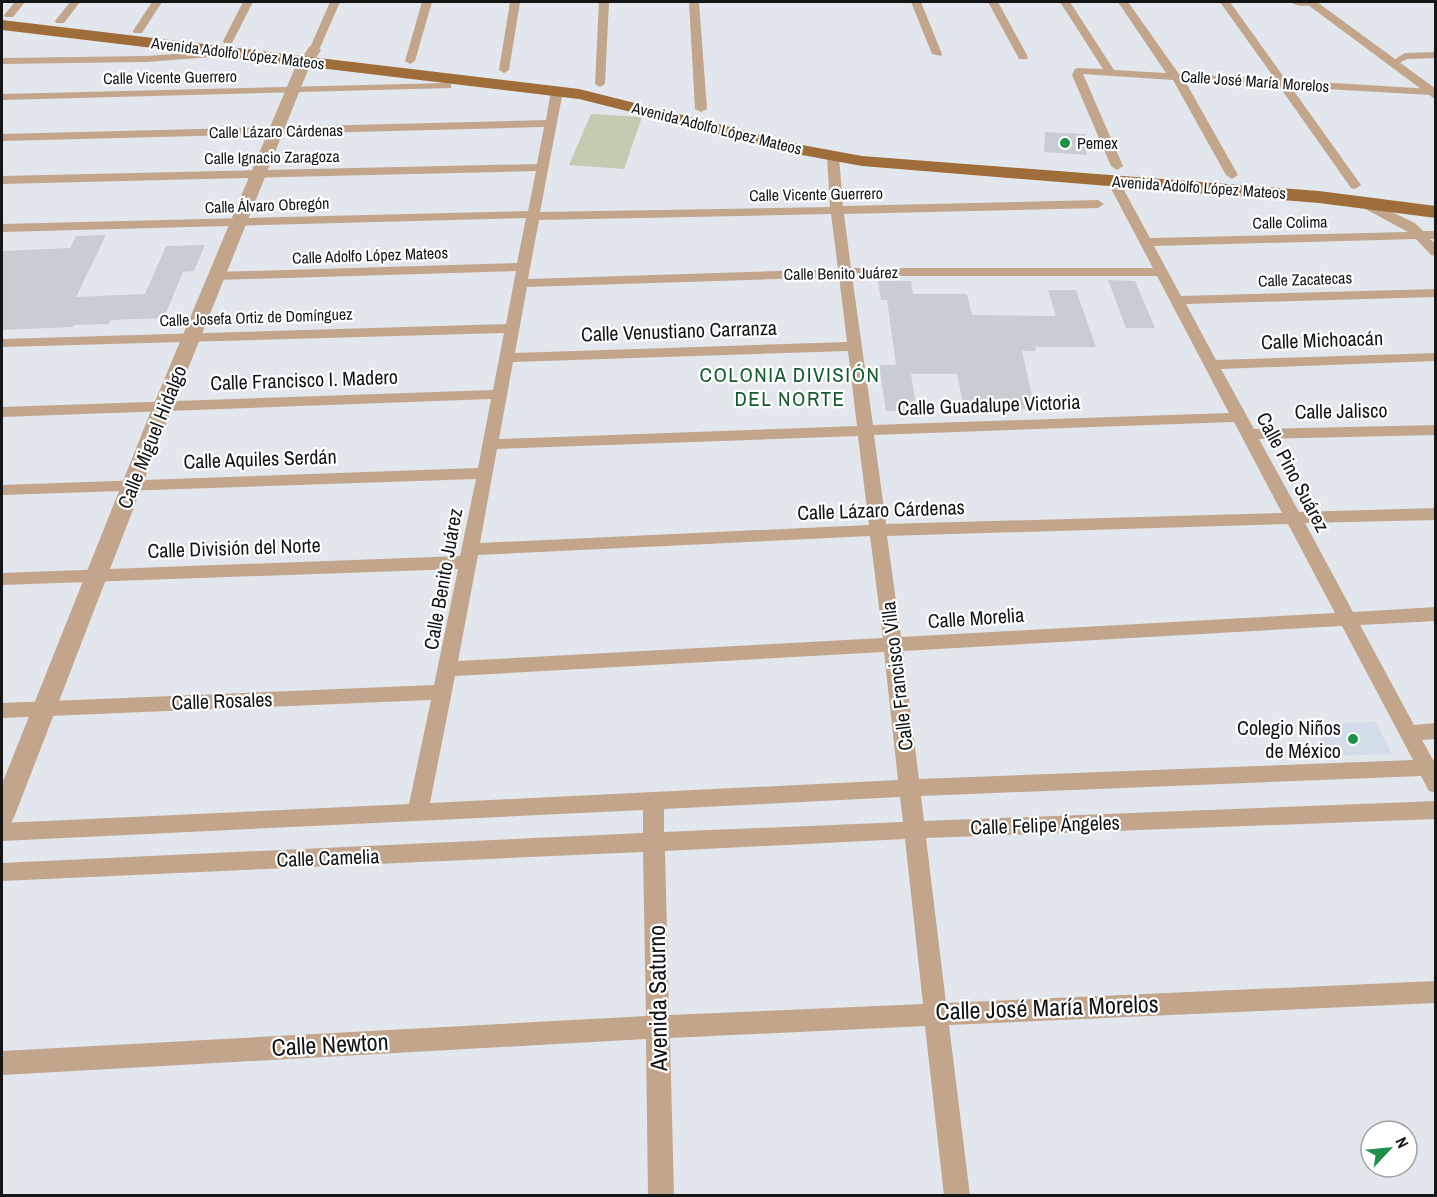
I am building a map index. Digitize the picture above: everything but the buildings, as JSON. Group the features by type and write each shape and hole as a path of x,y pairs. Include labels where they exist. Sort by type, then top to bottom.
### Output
{"main road":[{"name":"Avenida Adolfo López Mateos","path":"4,22 60,21 233,47"},
{"name":"Avenida Adolfo López Mateos","path":"4,22 310,56 594,96 833,157 1189,179 1358,193 1436,195"},
{"name":"Avenida Adolfo López Mateos","path":"310,56 410,61 504,70 600,84 811,137 853,145 1115,174"},
{"name":"Avenida Adolfo López Mateos","path":"1189,179 1232,175 1358,193 1436,212"}],"street":[{"path":"4,22 20,2"},
{"path":"60,21 75,2"},
{"path":"138,31 157,2"},
{"path":"2,61 179,58 233,47 248,2"},
{"path":"310,56 335,2"},
{"path":"410,61 427,2"},
{"path":"504,70 515,2"},
{"path":"600,84 604,2"},
{"path":"694,2 701,109"},
{"path":"916,2 937,54"},
{"path":"993,2 1023,57"},
{"path":"1065,2 1110,72"},
{"path":"1123,2 1180,81 1232,175"},
{"path":"1225,2 1358,193 1429,236 1436,252"},
{"path":"1296,2 1310,2 1418,81 1434,90"},
{"path":"1394,63 1405,56 1436,55"},
{"name":"Calle Miguel Hidalgo","path":"2,815 163,406 260,174 292,91 310,56"},
{"name":"Calle José María Morelos","path":"1115,174 1077,75 1079,71 1434,90"},
{"name":"Calle Vicente Guerrero","path":"2,97 447,86"},
{"name":"Calle Benito Juárez","path":"418,811 470,556 483,473 557,91"},
{"name":"Calle Lázaro Cárdenas","path":"2,137 551,123"},
{"name":"Calle Francisco Villa","path":"833,157 837,210 867,431 957,1196"},
{"name":"Calle Ignacio Zaragoza","path":"2,180 543,167"},
{"name":"Calle Pino Suárez","path":"1115,174 1161,272 1431,776"},
{"name":"Calle Vicente Guerrero","path":"534,216 1098,204"},
{"name":"Calle Álvaro Obregón","path":"2,228 520,214 534,216"},
{"name":"Calle Colima","path":"1146,242 1429,236"},
{"name":"Calle Benito Juárez","path":"522,275 1161,272"},
{"name":"Calle Adolfo López Mateos","path":"218,276 522,275"},
{"name":"Calle Zacatecas","path":"1176,300 1436,293"},
{"name":"Calle Josefa Ortiz de Domínguez","path":"2,343 512,328"},
{"name":"Calle Venustiano Carranza","path":"506,358 854,346"},
{"name":"Calle Michoacán","path":"1210,364 1436,357"},
{"name":"Calle Francisco I. Madero","path":"2,412 499,394"},
{"name":"Calle Guadalupe Victoria","path":"490,444 1238,417"},
{"name":"Calle Jalisco","path":"1247,434 1436,430"},
{"name":"Calle Aquiles Serdán","path":"2,490 483,473"},
{"name":"Calle Lázaro Cárdenas","path":"470,556 879,530 1436,514"},
{"name":"Calle División del Norte","path":"2,579 470,556"},
{"name":"Calle Morelia","path":"448,669 1345,617 1436,614"},
{"name":"Calle Rosales","path":"2,710 443,692"},
{"path":"1407,733 1436,731"},
{"path":"2,832 910,788 1431,776"},
{"name":"Avenida Saturno","path":"653,800 661,1196"},
{"name":"Calle Felipe Ángeles","path":"655,841 1436,810"},
{"name":"Calle Camelia","path":"2,872 655,841"},
{"name":"Calle José María Morelos","path":"658,1026 1436,992"},
{"name":"Calle Newton","path":"2,1063 658,1026"}],"shaded area":[{"name":"Colegio Niños de México","path":"1376,722 1392,754 1329,756 1314,724"}],"green space":[{"path":"591,114 642,117 624,169 569,165"}],"place":[{"name":"Pemex","path":"1065,143"},
{"name":"Colegio Niños de México","path":"1353,739"}],"district":[{"name":"COLONIA DIVISIÓN DEL NORTE","path":"790,387"}]}
